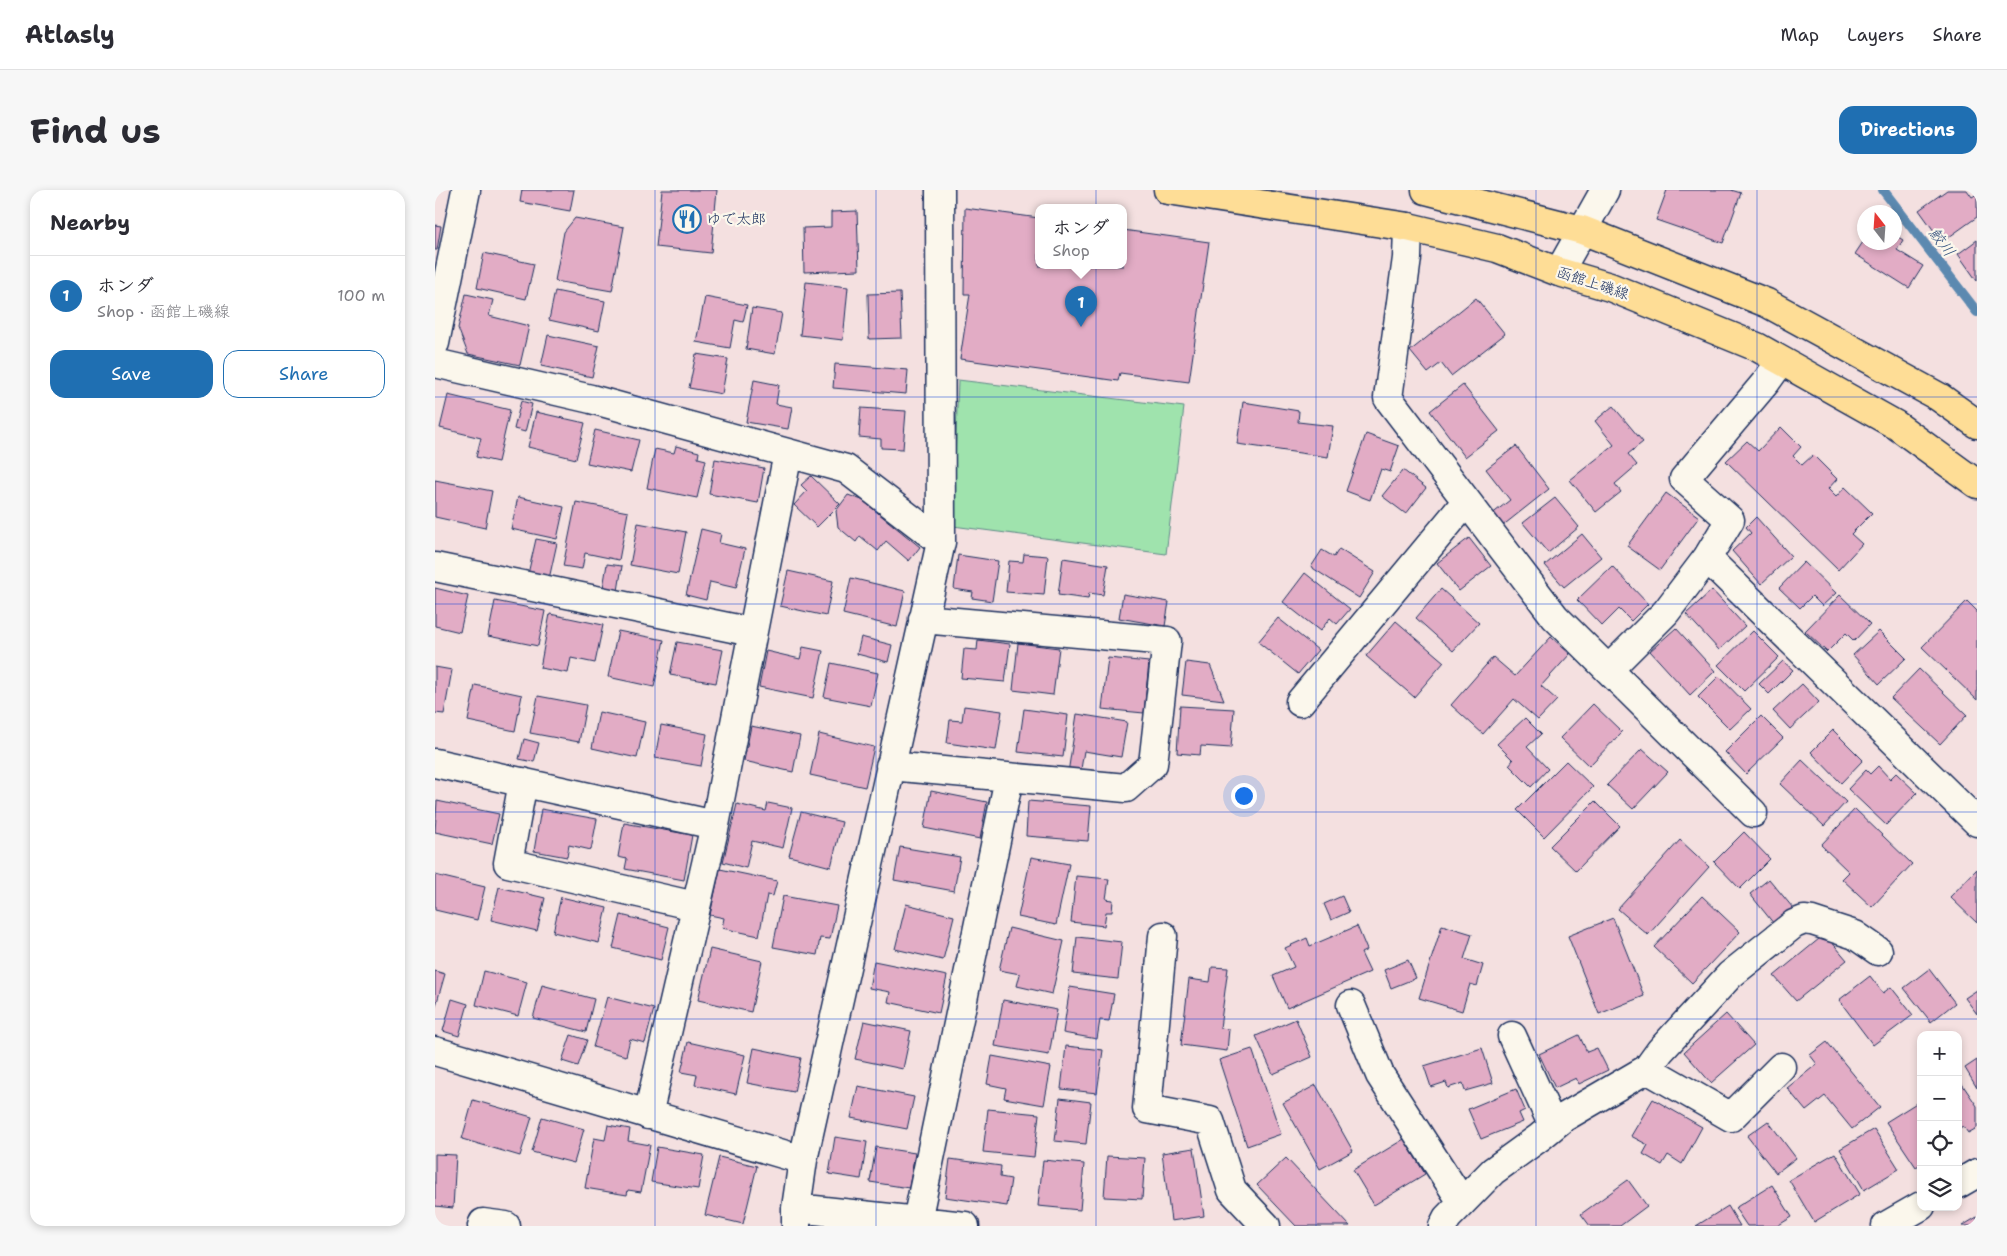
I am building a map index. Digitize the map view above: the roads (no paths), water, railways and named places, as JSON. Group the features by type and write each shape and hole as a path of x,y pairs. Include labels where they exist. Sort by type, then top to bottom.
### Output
{"main road":[{"name":"函館上磯線","path":"1168,190 1408,227 1497,248 1559,272 1610,287 1663,307 1757,348 1895,425 1977,484"},
{"path":"1426,190 1582,230 1767,303 1939,397 1977,424"}],"street":[{"path":"435,343 466,190"},
{"path":"939,190 941,542 803,1160 796,1217 917,1221 965,1226"},
{"path":"1559,272 1605,190"},
{"path":"1408,227 1407,258 1388,398 1555,617 1753,813"},
{"path":"1609,669 1666,612 1707,558 1730,520 1684,479 1766,382 1781,361"},
{"path":"435,363 591,399 846,469 941,542"},
{"path":"649,1115 695,906 715,825 751,632 789,453"},
{"path":"1300,702 1466,502"},
{"path":"1707,558 1977,822"},
{"path":"435,567 751,632"},
{"path":"890,766 1126,788 1153,764 1167,641 923,619"},
{"path":"435,763 715,825"},
{"path":"917,1221 1009,778"},
{"path":"523,782 508,863 695,906"},
{"path":"1443,1226 1447,1218 1493,1170 1540,1137 1563,1118 1647,1069 1660,1051 1730,974 1794,924 1804,920 1812,921 1855,935 1878,950"},
{"path":"1163,936 1147,1109 1210,1121 1232,1190 1266,1226"},
{"path":"1351,1005 1380,1075 1462,1202"},
{"path":"1512,1036 1553,1126"},
{"path":"435,1051 803,1160"},
{"path":"1647,1069 1731,1117 1781,1068"},
{"path":"1962,1182 1977,1174"},
{"path":"1886,1226 1917,1208"},
{"path":"482,1226 483,1223 506,1226"}],"waterway":[{"name":"鮫川","path":"1883,190 1977,312"}],"place":[{"name":"ゆで太郎","path":"687,219"},
{"name":"ホンダ","path":"1081,327"}]}
